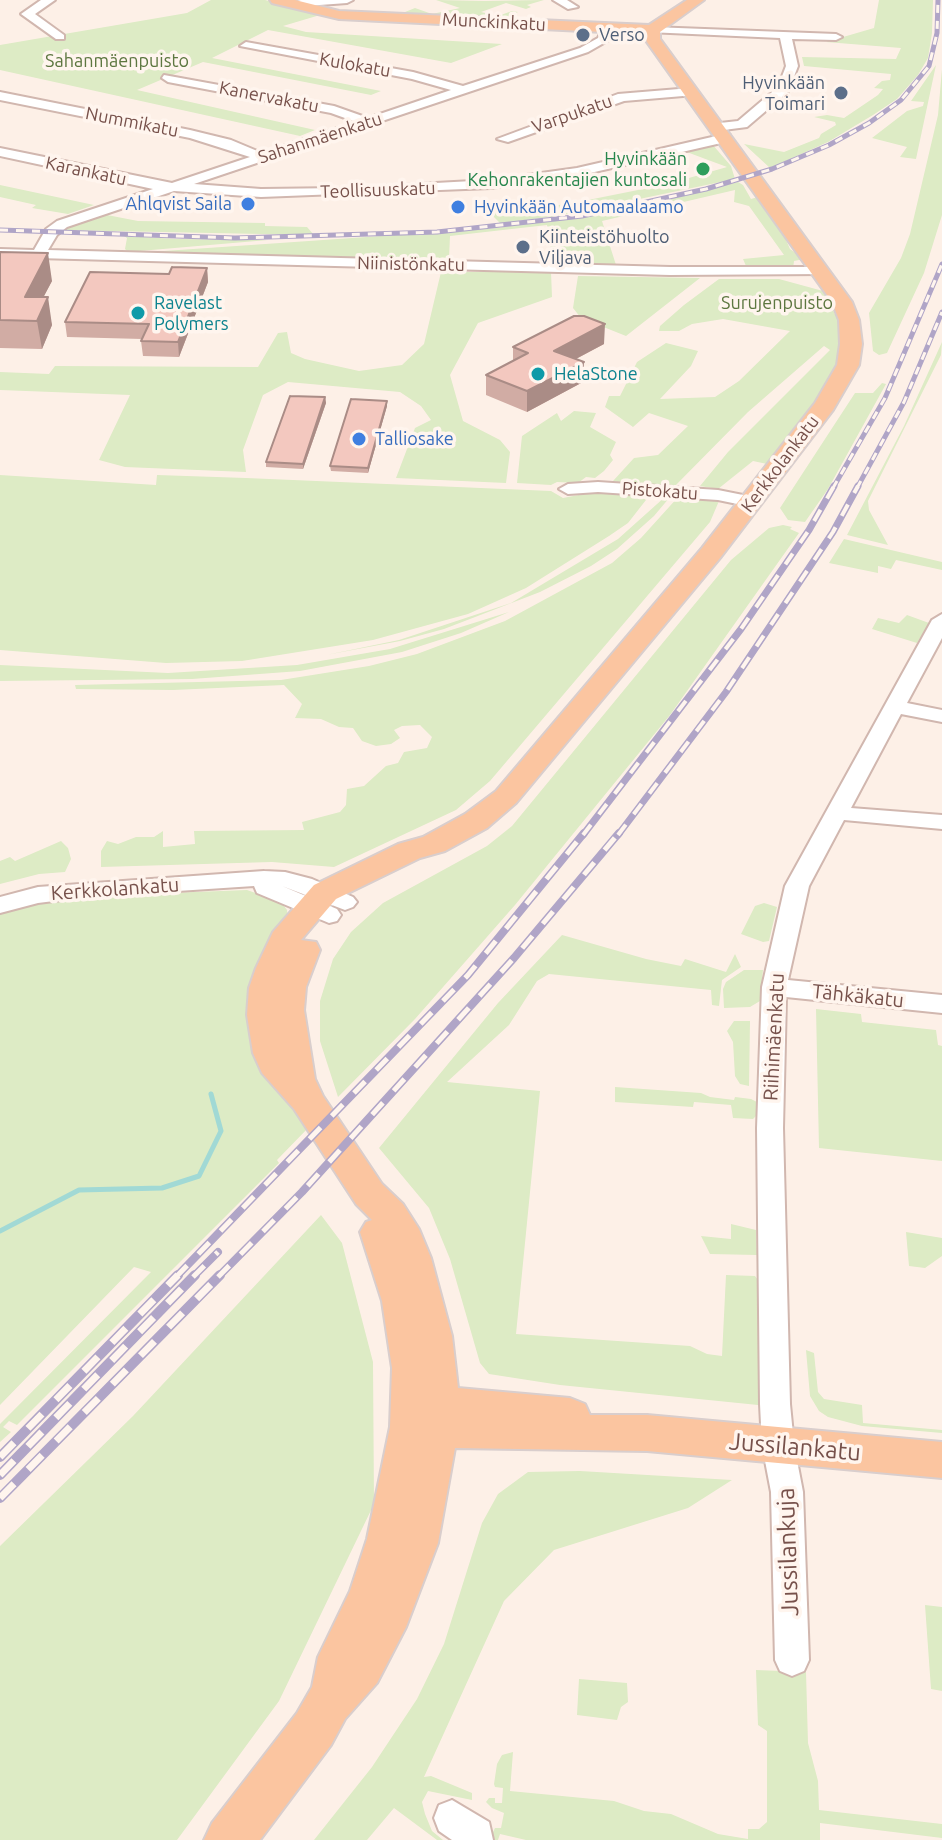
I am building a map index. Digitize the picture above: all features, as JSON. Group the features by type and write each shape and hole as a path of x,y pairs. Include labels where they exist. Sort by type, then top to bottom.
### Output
{"main road":[{"path":"652,30 697,0"},
{"name":"Munckinkatu","path":"338,1 347,11 372,17"},
{"name":"Munckinkatu","path":"287,2 339,15 652,30"},
{"name":"Kerkkolankatu","path":"327,904 419,860 434,844 476,821 506,797 752,502 838,388 848,365 851,344 849,320 842,302 652,39 652,30"},
{"path":"229,1840 314,1729 328,1703 361,1668 383,1627 410,1563 429,1490 425,1415 412,1368 402,1301 369,1194 307,1100 279,1073 270,1053 264,1015 266,988 278,951 327,904"},
{"name":"Jussilankatu","path":"425,1415 484,1433 647,1433 942,1460"}],"street":[{"path":"49,0 27,14 60,37"},
{"path":"559,0 572,7"},
{"path":"287,2 338,1"},
{"name":"Sahanmäenkatu","path":"38,255 51,232 62,224 594,45 604,39 612,28"},
{"name":"Munckinkatu","path":"652,30 836,37"},
{"name":"Teollisuuskatu","path":"171,187 305,193 491,184 577,172 721,133 742,124 784,89 792,66 786,37"},
{"name":"Kulokatu","path":"246,46 413,76 463,90"},
{"name":"Kanervakatu","path":"168,78 334,110 368,122"},
{"name":"Varpukatu","path":"503,139 622,97 691,92"},
{"name":"Nummikatu","path":"0,96 190,134 226,143 261,157"},
{"name":"Karankatu","path":"0,152 171,187"},
{"name":"Niinistönkatu","path":"0,253 657,270 821,271"},
{"name":"Pistokatu","path":"568,489 598,487 718,495 752,502"},
{"name":"Riihimäenkatu","path":"778,1445 770,1128 774,987 797,886 941,623"},
{"path":"894,706 942,716"},
{"path":"838,811 856,816 942,822"},
{"name":"Kerkkolankatu","path":"0,905 38,895 86,889 232,881 327,904"},
{"name":"Tähkäkatu","path":"774,987 942,1004"},
{"name":"Jussilankuja","path":"778,1445 787,1492 792,1660"}],"green space":[{"name":"Sahanmäenpuisto","path":"211,0 265,0 320,15 283,26 306,32 502,44 451,63 268,30 212,58 381,91 371,95 203,62 137,90 315,130 300,136 0,70 0,45 187,13"},
{"path":"436,0 544,0 527,5 531,7 526,9 506,3 481,12 498,16 518,12 503,19 400,14 415,8 432,14 460,8"},
{"path":"879,0 933,0 928,58 918,75 897,99 873,115 828,142 770,168 744,144 784,152 819,138 836,125 835,122 814,117 827,115 844,118 878,95 883,89 874,88 882,81 890,80 891,74 804,66 802,57 896,59 901,48 826,42 874,28"},
{"path":"936,65 916,159 900,157 907,147 872,138 907,111 923,106 924,102 911,101"},
{"path":"942,69 942,215 924,273 887,353 879,355 873,351 869,313 901,258 910,234 938,115"},
{"path":"712,144 731,166 735,179 558,216 500,223 489,212 568,204 668,184 727,167 684,151"},
{"path":"738,182 751,199 758,197 788,236 786,240 790,249 804,259 794,261 793,269 753,269 746,266 743,259 784,255 749,206 734,202 735,190 602,221 616,265 553,263 547,225 450,236 449,259 445,262 135,253 497,228 639,206"},
{"path":"0,185 94,205 68,214 32,208 36,205 0,197"},
{"path":"107,215 138,221 265,223 265,226 307,227 314,235 58,230"},
{"path":"124,236 268,240 128,252 125,249 127,238"},
{"path":"441,272 551,272 552,297 478,323 450,375 463,421 500,440 510,452 506,483 396,478 415,428 431,420 421,406 400,392 288,382 263,395 243,450 246,472 125,467 99,460 130,395 0,390 0,372 49,374 55,366 258,367 278,333 287,332 291,353 305,359 359,371 402,365 424,344"},
{"path":"578,276 700,278 626,336 581,318 573,308"},
{"name":"Surujenpuisto","path":"719,279 779,279 823,291 840,324 839,360 808,412 767,464 753,461 718,489 700,486 728,452 830,350 824,346 748,412 673,488 613,481 634,458 658,455 688,426 649,413 633,427 605,407 609,396 620,396 637,362 666,343 698,351 691,366 660,399 715,397 739,381 790,331 723,319 692,324 679,331 659,331 660,326 684,305"},
{"path":"942,342 941,355 868,501 869,510 888,545 847,535 904,426"},
{"path":"882,383 886,384 828,489 805,522 788,520 780,508 855,393 873,393"},
{"path":"574,411 596,413 590,427 616,442 610,455 613,460 595,478 586,477 578,483 517,483 522,436 557,413 561,421"},
{"path":"0,475 156,485 157,475 246,478 551,491 563,498 594,492 637,494 646,500 628,523 609,536 526,588 468,614 373,640 242,661 166,663 0,650"},
{"path":"666,496 670,497 654,516 617,549 540,592 444,629 400,641 326,655 399,640 511,603 618,539"},
{"path":"679,496 719,501 710,522 490,781 456,810 334,867 272,862 101,867 101,851 107,841 118,844 136,837 154,837 163,831 163,847 195,844 194,831 304,830 302,822 340,812 346,805 347,789 364,786 386,766 398,763 404,752 427,748 432,737 420,725 402,726 394,730 400,738 391,744 376,746 362,741 353,728 339,727 321,719 295,718 302,704 284,685 173,690 76,689 75,685 281,680 369,666 417,654 505,621 612,563 641,538"},
{"path":"783,525 799,533 670,715 515,905 415,1019 338,1097 320,1041 320,1001 333,959 351,932 383,903 487,846 512,826 731,560 769,528"},
{"path":"844,539 942,562 942,570 896,560 891,569 878,566 878,573 829,563"},
{"path":"509,612 461,633 402,652 300,671 192,679 0,681 0,665 168,673 297,665 390,649"},
{"path":"907,615 929,623 917,643 872,629 878,618 899,623"},
{"path":"61,841 68,848 71,859 65,872 39,874 0,884 0,861 10,857 15,861"},
{"path":"247,890 281,902 287,910 310,1126 277,1160 279,1163 17,1425 9,1421 3,1427 11,1432 0,1442 0,1424 151,1272 134,1267 0,1405 0,913 45,901 90,896"},
{"path":"764,903 777,907 769,941 763,942 741,934 755,906"},
{"path":"562,935 646,959 681,966 685,959 726,972 735,954 741,967 722,980 719,1006 712,1005 711,990 549,974 537,981 509,1025 447,1082 540,1091 516,1334 690,1346 707,1354 722,1356 726,1275 755,1276 758,1280 758,1405 560,1385 489,1374 480,1363 450,1259 429,1208 379,1148 498,1003"},
{"path":"744,970 763,970 760,1001 750,1007 724,1008 723,989 726,982"},
{"path":"816,1009 861,1014 862,1022 936,1030 938,1045 942,1046 942,1161 819,1148"},
{"path":"734,1021 750,1021 749,1086 740,1084 735,1076 733,1042 727,1031"},
{"path":"615,1087 701,1093 734,1100 735,1097 751,1099 757,1102 757,1115 753,1119 733,1118 731,1105 694,1102 693,1107 615,1102"},
{"path":"321,1215 342,1243 373,1362 374,1504 279,1701 177,1840 0,1840 0,1546 133,1416"},
{"path":"731,1224 756,1230 757,1255 710,1254 701,1236 731,1239"},
{"path":"906,1232 942,1238 942,1256 925,1268 909,1266"},
{"path":"806,1350 814,1353 818,1392 824,1399 862,1405 863,1423 942,1430 942,1433 862,1426 828,1417 819,1411 810,1396"},
{"path":"580,1471 732,1480 688,1508 554,1550 504,1601 424,1777 431,1776 472,1793 472,1800 428,1791 422,1802 425,1814 432,1831 443,1840 437,1840 394,1808 367,1840 314,1840 372,1767 417,1699 444,1644 482,1523 498,1494 528,1472"},
{"path":"925,1605 942,1607 942,1691 931,1689"},
{"path":"756,1670 806,1672 808,1743 818,1781 819,1810 942,1824 942,1838 820,1823 820,1840 526,1840 500,1834 498,1840 489,1840 495,1828 501,1828 504,1813 486,1802 489,1798 495,1798 495,1803 502,1803 503,1788 494,1784 497,1764 502,1755 513,1752 510,1791 614,1801 644,1811 671,1814 718,1834 748,1839 748,1829 759,1829 767,1822 767,1731 758,1725"},
{"path":"579,1679 627,1683 628,1702 621,1707 617,1720 577,1715"}],"building":[{"path":"0,252 48,253 25,297 48,297 37,321 0,320"},
{"name":"Ravelast Polymers","path":"172,267 207,268 178,342 141,341 149,324 65,322 90,272 169,274"},
{"path":"574,316 584,316 605,324 554,351 584,362 527,391 486,375 528,353 513,347"},
{"name":"Talliosake","path":"290,396 325,397 303,464 266,462"},
{"name":"Talliosake","path":"351,399 387,401 368,468 330,466"}],"waterway":[{"path":"0,1231 79,1190 162,1188 199,1176 221,1131 211,1094"}],"railway":[{"path":"0,230 235,238 437,232 582,216 706,189 772,169 829,145 869,123 901,100 929,66 937,33 938,0"},
{"path":"833,488 885,398 942,264"},
{"path":"857,488 904,402 942,312"},
{"path":"583,835 741,629 809,530 834,486"},
{"path":"618,835 726,692 833,532 858,486"},
{"path":"176,1277 468,975 584,833"},
{"path":"218,1277 302,1192 514,958 619,833"},
{"path":"195,1275 218,1252"},
{"path":"0,1457 178,1275"},
{"path":"0,1475 195,1275"},
{"path":"0,1498 220,1275"}],"place":[{"name":"Verso","path":"583,35"},
{"name":"Hyvinkään Toimari","path":"841,93"},
{"name":"Hyvinkään Kehonrakentajien kuntosali","path":"703,169"},
{"name":"Ahlqvist Saila","path":"248,204"},
{"name":"Hyvinkään Automaalaamo","path":"458,207"},
{"name":"Kiinteistöhuolto Viljava","path":"523,247"},
{"name":"Ravelast Polymers","path":"138,313"},
{"name":"HelaStone","path":"538,374"},
{"name":"Talliosake","path":"359,439"}]}
